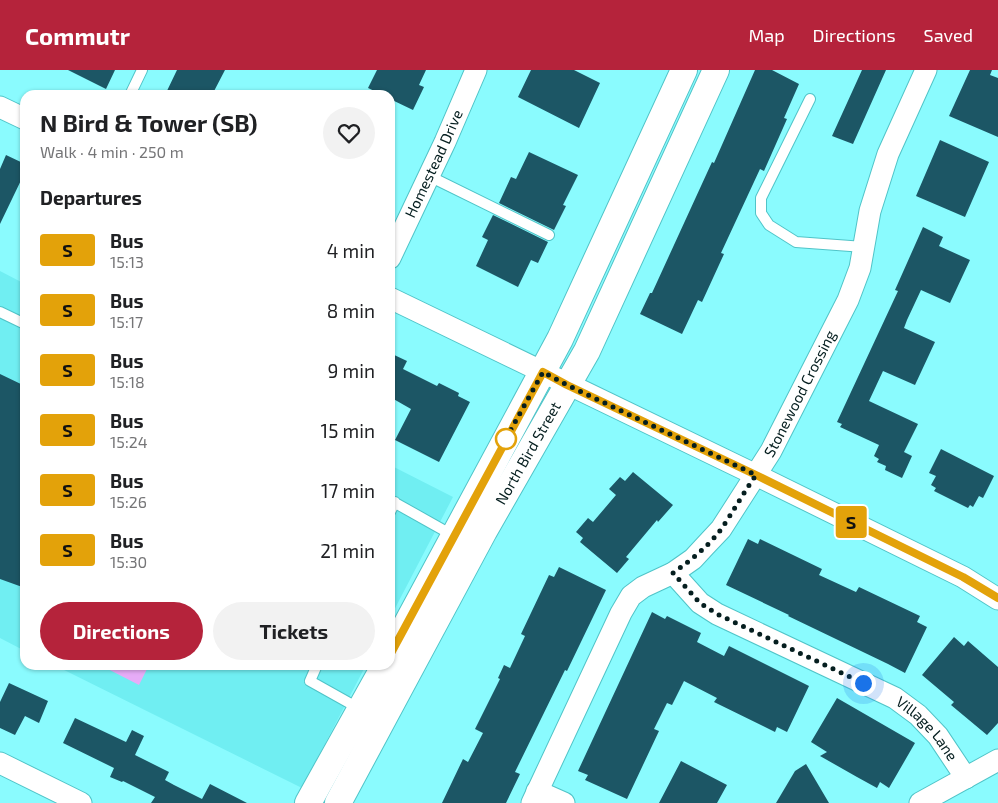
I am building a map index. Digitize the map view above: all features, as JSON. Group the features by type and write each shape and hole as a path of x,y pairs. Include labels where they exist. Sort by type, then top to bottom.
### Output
{"street":[{"name":"Homestead Drive","path":"395,247 476,70"},
{"name":"North Bird Street","path":"395,646 560,339 684,70"},
{"name":"North Bird Street","path":"308,803 371,715 484,531 587,351 716,70"},
{"name":"Stonewood Crossing","path":"535,797 621,613 631,596 643,587 673,573 693,559 721,529 771,452 848,300 860,268 870,212 888,154 926,70"},
{"path":"0,107 20,117"},
{"path":"395,300 963,577 998,598"},
{"name":"Village Lane","path":"673,573 700,603 717,614 896,698 918,715 938,736 966,778"},
{"name":"North Bird Street","path":"338,803 371,715 383,670"},
{"path":"920,803 998,760"},
{"path":"0,763 81,803"},
{"path":"535,797 564,803"}],"lane":[{"path":"132,90 142,70"},
{"path":"810,98 761,198 761,213 769,225 796,242 864,247"},
{"path":"429,176 549,236"},
{"path":"0,312 20,322"},
{"path":"395,503 455,537"},
{"path":"315,670 310,681 371,715"}],"shaded area":[{"path":"0,271 20,281 20,648 0,638"},
{"path":"395,468 453,497 395,608"},
{"path":"64,670 363,670 302,788"},
{"path":"110,670 146,670 139,685"}],"building":[{"path":"68,70 115,70 106,89"},
{"path":"177,70 225,70 215,90 167,90"},
{"path":"377,70 426,70 419,85 424,87 413,110 395,101 395,90 372,90 368,88"},
{"path":"531,70 574,70 600,83 579,128 518,97"},
{"path":"755,70 772,70 799,84 784,118 787,119 764,171 760,169 721,253 724,254 702,302 698,300 682,334 640,314 650,293 652,293 712,162 714,163"},
{"path":"862,70 886,70 853,144 832,136"},
{"path":"970,70 992,70 990,75 998,78 998,137 949,116"},
{"path":"940,140 989,162 965,217 916,196"},
{"path":"529,152 578,175 563,205 566,206 554,230 499,203 511,177 516,179"},
{"path":"6,155 20,162 20,182 0,224 0,169"},
{"path":"493,215 548,242 538,263 531,260 518,287 476,266 488,240 482,237"},
{"path":"923,227 943,237 939,246 970,260 950,303 921,290 907,320 904,328 935,342 915,385 883,371 869,401 918,424 904,452 912,456 902,478 885,470 886,466 877,462 879,459 874,456 879,445 840,427 842,424 837,422 898,291 895,290"},
{"path":"395,355 407,361 403,369 437,386 439,383 459,393 458,396 470,402 439,462 395,440 411,409 395,400"},
{"path":"0,374 20,384 20,586 0,579"},
{"path":"941,449 994,476 983,498 979,496 973,507 970,505 968,508 934,491 936,488 931,485 936,476 929,473"},
{"path":"633,472 673,505 658,522 657,520 626,557 629,559 617,573 580,542 583,538 576,532 588,518 593,522 616,495 609,489 620,477 625,481"},
{"path":"748,539 758,544 760,539 822,569 819,575 856,592 859,587 920,616 917,622 927,627 905,673 726,585"},
{"path":"559,567 606,590 515,772 520,774 506,803 442,803 463,759 468,762 483,733 475,729 500,679 498,678 504,665 510,668 525,636 521,634 549,575 554,577"},
{"path":"652,612 665,619 667,616 701,633 697,642 724,656 729,646 809,686 787,732 777,727 775,732 714,702 717,698 684,681 672,705 667,703 654,729 659,731 627,799 585,780 588,775 578,771"},
{"path":"954,637 964,646 968,641 998,667 998,723 987,735 951,705 954,702 922,675"},
{"path":"9,683 48,701 39,723 25,716 15,735 0,728 0,702"},
{"path":"837,698 915,743 889,788 880,782 877,788 820,756 827,752 811,742"},
{"path":"75,718 126,742 132,730 144,736 135,755 169,772 165,780 202,799 210,784 247,803 151,803 155,797 123,781 110,777 114,768 63,743"},
{"path":"681,761 727,785 717,803 659,803"},
{"path":"806,764 829,803 776,803 795,771"}],"bus line":[{"name":"S","path":"395,646 543,372 963,577 998,598"}],"route":[{"path":"506,439 504,442 543,372 756,475 721,529 693,559 673,573 700,603 717,614 863,683"}]}
